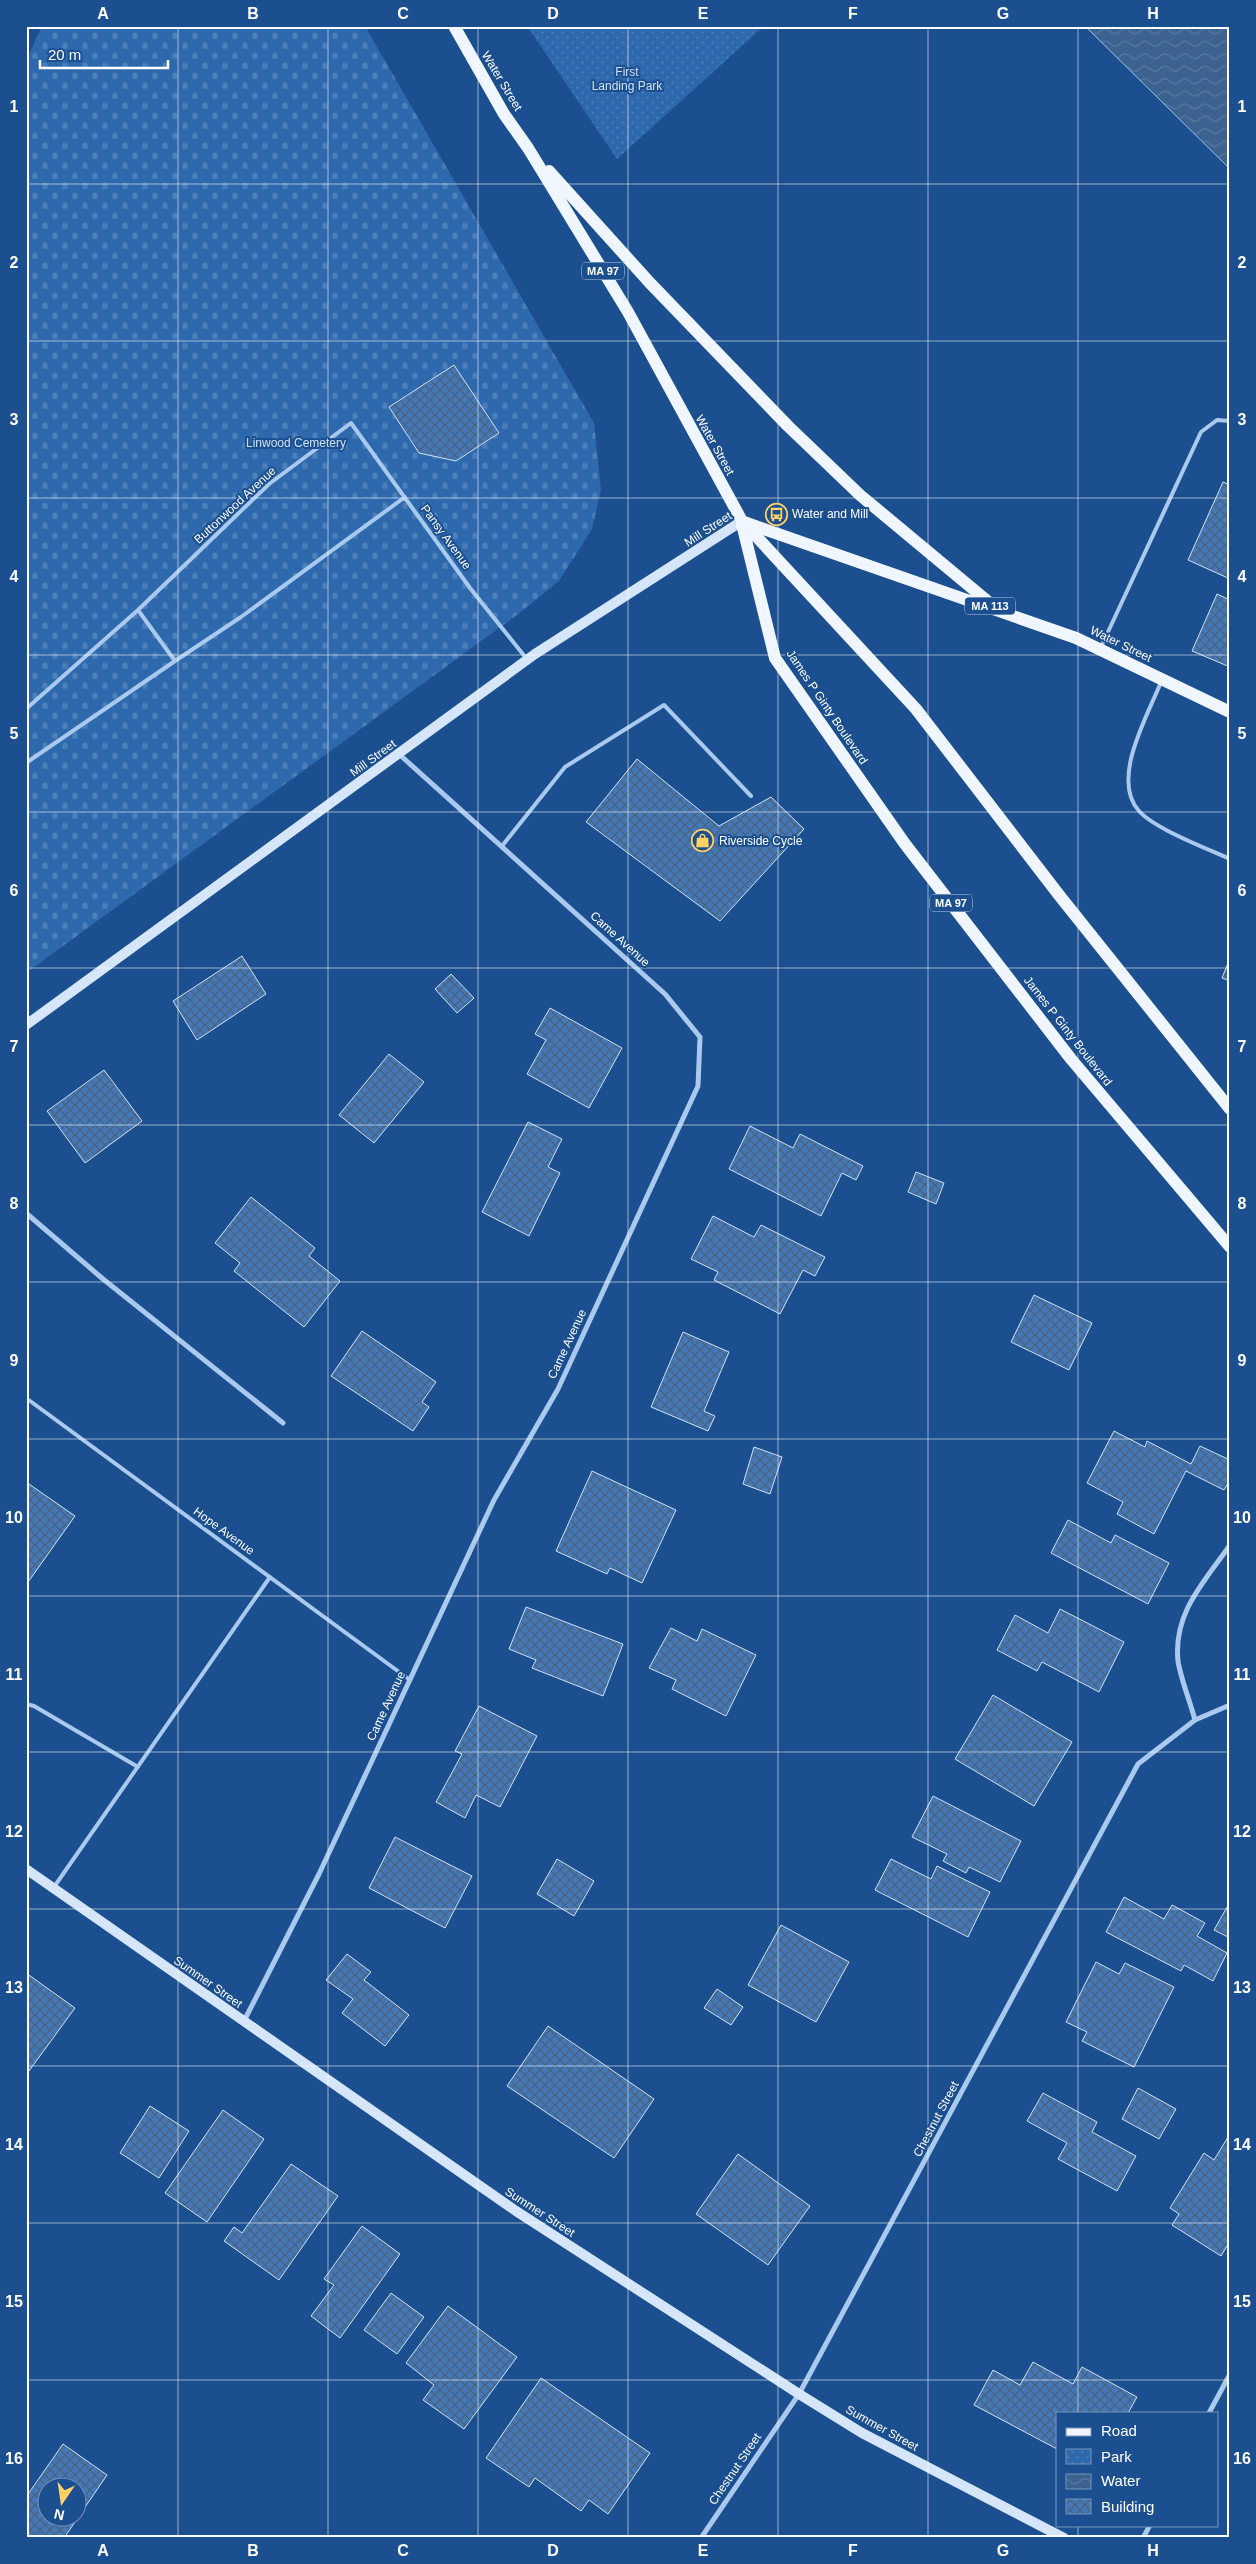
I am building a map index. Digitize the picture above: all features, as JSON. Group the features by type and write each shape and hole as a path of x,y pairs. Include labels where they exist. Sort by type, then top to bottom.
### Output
{"main road":[{"name":"Water Street","path":"454,26 504,114 528,148 628,312 742,521 997,609 1100,649 1230,712"},
{"name":"Water Street","path":"528,148 650,283 788,426 860,495 997,609"},
{"name":"Mill Street","path":"26,1025 400,755 528,660 742,521"},
{"name":"MA 97","path":"742,521 916,709 1059,895 1230,1109"},
{"name":"James P Ginty Boulevard","path":"742,521 775,658 906,844 1054,1036 1230,1247"},
{"name":"Summer Street","path":"26,1869 516,2211 799,2394 862,2433 1064,2538"}],"street":[{"name":"Came Avenue","path":"244,2022 319,1874 494,1500 558,1389 698,1086 700,1037 666,994 400,755"},
{"path":"26,1213 103,1279 283,1423"},
{"path":"1195,1720 1179,1663 1180,1624 1190,1602 1230,1545"},
{"name":"Chestnut Street","path":"701,2538 799,2394 1138,1764 1195,1720 1230,1705"},
{"path":"1210,2412 1230,2374"},
{"path":"1143,2538 1149,2526"}],"lane":[{"path":"1100,649 1201,432 1217,420 1230,422"},
{"name":"Pansy Avenue","path":"351,423 470,588 528,660"},
{"name":"Buttonwood Avenue","path":"26,709 138,610 269,484 351,423"},
{"path":"26,763 240,617 405,497"},
{"path":"138,610 175,661"},
{"path":"1162,680 1132,754 1128,774 1128,794 1138,810 1153,822 1230,859"},
{"path":"502,846 565,767 664,705 751,796"},
{"name":"Hope Avenue","path":"26,1398 410,1680"},
{"path":"53,1889 270,1577"},
{"path":"26,1704 34,1706 138,1767"}],"green space":[{"name":"Linwood Cemetery","path":"42,26 365,26 594,423 601,490 592,529 559,581 517,615 26,973 26,61"},
{"name":"First Landing Park","path":"527,26 764,26 617,159"}],"water":[{"path":"1085,26 1230,26 1230,169"}],"building":[{"path":"454,365 499,433 456,461 419,453 389,407"},
{"path":"1223,482 1230,485 1230,579 1188,560"},
{"path":"1217,594 1230,600 1230,667 1192,651"},
{"name":"Riverside Cycle","path":"637,759 719,826 771,797 804,829 720,921 586,822"},
{"path":"242,956 266,994 197,1040 173,1001"},
{"path":"1230,958 1230,981 1222,978"},
{"path":"451,974 474,998 457,1013 435,989"},
{"path":"550,1008 622,1048 589,1108 527,1074 546,1040 535,1034"},
{"path":"389,1054 424,1082 374,1143 339,1115"},
{"path":"104,1070 142,1121 85,1163 47,1111"},
{"path":"528,1122 562,1139 548,1167 560,1173 529,1236 482,1212"},
{"path":"750,1126 793,1148 800,1134 863,1166 856,1180 842,1173 821,1216 729,1169"},
{"path":"916,1172 944,1183 936,1204 908,1192"},
{"path":"251,1197 315,1248 309,1256 340,1281 304,1327 234,1271 240,1263 215,1243"},
{"path":"713,1216 754,1237 761,1225 825,1257 815,1276 803,1270 780,1314 714,1280 718,1272 691,1259"},
{"path":"1034,1295 1092,1323 1069,1370 1011,1342"},
{"path":"362,1331 436,1382 422,1402 429,1407 413,1431 331,1376"},
{"path":"683,1332 729,1352 704,1411 715,1416 708,1431 651,1407"},
{"path":"1114,1431 1145,1447 1147,1441 1191,1464 1200,1446 1230,1460 1230,1480 1224,1490 1186,1471 1154,1534 1117,1514 1123,1502 1087,1483"},
{"path":"754,1447 782,1457 770,1494 743,1484"},
{"path":"592,1471 676,1510 642,1583 610,1568 607,1574 556,1551"},
{"path":"26,1482 75,1516 26,1585"},
{"path":"1068,1520 1111,1543 1115,1535 1169,1563 1148,1604 1051,1553"},
{"path":"526,1607 623,1644 603,1696 532,1668 536,1660 509,1649"},
{"path":"1060,1609 1124,1642 1099,1692 1042,1662 1037,1671 997,1650 1015,1615 1048,1633"},
{"path":"671,1628 697,1641 702,1629 756,1655 726,1716 672,1689 676,1680 649,1668"},
{"path":"993,1695 1072,1742 1034,1806 955,1759"},
{"path":"479,1706 537,1736 500,1807 476,1795 465,1818 436,1802 462,1754 455,1751"},
{"path":"933,1796 1021,1841 1000,1882 969,1867 966,1873 943,1861 947,1854 912,1837"},
{"path":"395,1837 472,1876 445,1928 369,1888"},
{"path":"557,1859 594,1881 574,1916 537,1894"},
{"path":"891,1859 931,1879 937,1866 990,1892 968,1937 875,1890"},
{"path":"1124,1897 1164,1919 1172,1905 1205,1923 1197,1936 1227,1953 1213,1981 1184,1965 1181,1971 1106,1932"},
{"path":"1230,1902 1230,1938 1214,1930"},
{"path":"781,1925 849,1962 816,2022 748,1985"},
{"path":"347,1954 371,1972 364,1980 409,2015 385,2046 342,2013 353,1999 326,1980"},
{"path":"1096,1962 1119,1974 1125,1963 1174,1987 1134,2067 1082,2041 1087,2032 1066,2022"},
{"path":"26,1973 75,2008 26,2075"},
{"path":"717,1989 743,2007 731,2025 704,2008"},
{"path":"548,2026 654,2099 614,2158 507,2086"},
{"path":"1138,2088 1176,2109 1159,2139 1122,2119"},
{"path":"1043,2093 1097,2122 1092,2132 1136,2156 1117,2191 1058,2159 1067,2143 1027,2121"},
{"path":"150,2106 189,2131 159,2178 120,2153"},
{"path":"223,2110 264,2139 207,2222 165,2193"},
{"path":"1228,2137 1230,2138 1230,2241 1221,2256 1172,2225 1179,2214 1170,2208 1204,2153 1214,2160"},
{"path":"738,2154 810,2206 768,2265 696,2214"},
{"path":"291,2164 338,2196 279,2280 224,2241 234,2227 242,2233"},
{"path":"362,2226 400,2254 340,2338 311,2316 334,2285 324,2279"},
{"path":"391,2293 424,2317 397,2354 364,2330"},
{"path":"448,2306 517,2357 464,2429 423,2400 434,2385 406,2363"},
{"path":"1033,2362 1073,2384 1082,2367 1137,2397 1129,2412 1056,2412 1056,2448 974,2405 993,2370 1020,2385"},
{"path":"541,2378 650,2453 608,2514 589,2500 581,2511 535,2478 529,2487 486,2458"},
{"path":"63,2444 107,2475 88,2503 88,2476 41,2476"},
{"path":"38,2480 38,2526 72,2526 64,2538 26,2538 26,2497"}],"place":[{"name":"Water and Mill","path":"776,514"},
{"name":"Riverside Cycle","path":"703,841"}]}
